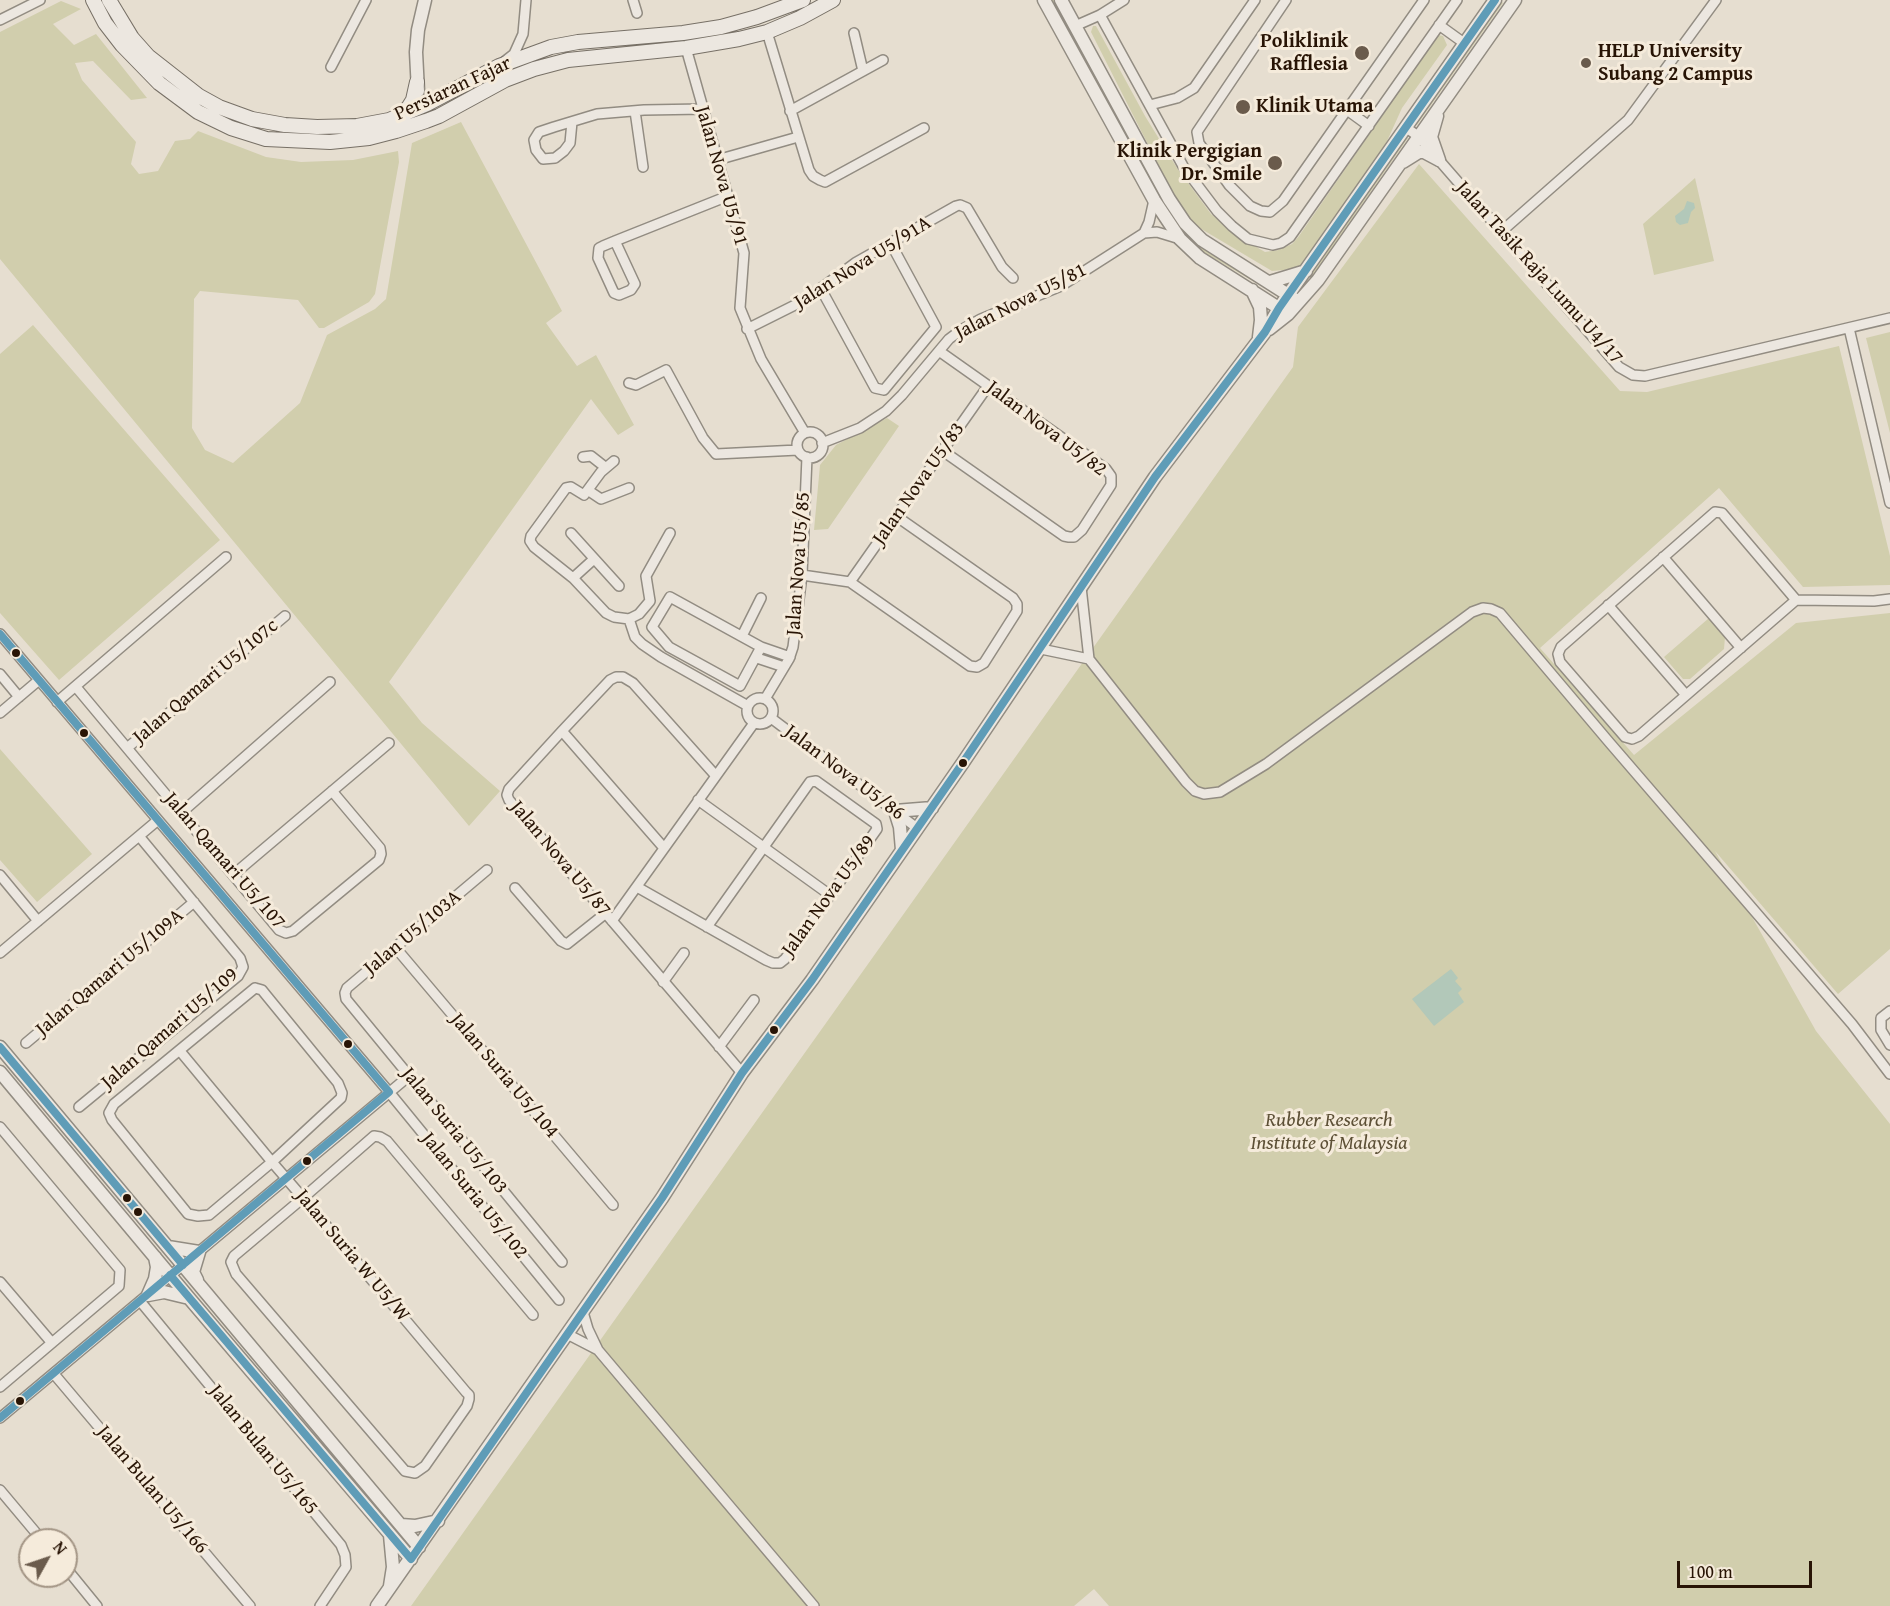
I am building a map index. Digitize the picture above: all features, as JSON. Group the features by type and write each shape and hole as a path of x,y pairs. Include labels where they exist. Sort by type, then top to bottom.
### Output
{"main road":[{"path":"85,0 122,45 159,83 198,112 231,128 266,139 330,142 369,138 426,121 505,80 534,69 568,60 686,48 767,32 800,18 832,0"},
{"path":"93,0 105,23"},
{"name":"Persiaran Fajar","path":"109,0 132,38 148,56 182,84 219,107 252,119 285,125 317,127 357,126 393,118 435,100 499,66 551,47 578,42 712,29 764,15 796,2"},
{"path":"764,15 779,0"},
{"path":"393,118 408,108 413,100 417,82"},
{"path":"417,82 435,100"}],"street":[{"path":"0,20 40,0"},
{"path":"331,67 366,0"},
{"path":"425,0 416,52 418,97 426,121"},
{"path":"499,66 514,54 523,34 526,0"},
{"path":"633,0 637,14"},
{"path":"1044,0 1154,200 1180,239 1200,258 1284,311"},
{"path":"1061,0 1169,199 1185,223 1202,240 1294,298"},
{"path":"1075,26 1100,15 1124,0"},
{"path":"1150,105 1177,98 1194,88 1255,0"},
{"path":"1286,0 1197,132 1199,143 1229,185 1250,206 1261,212 1270,212 1283,201 1424,0"},
{"path":"1100,15 1183,166 1217,211 1248,239 1273,245 1290,237 1457,0"},
{"path":"377,1606 662,1198 742,1073 812,980 932,808 1163,466 1262,335 1294,298 1307,271 1495,0"},
{"path":"1294,298 1318,280 1515,0"},
{"path":"1502,231 1628,120 1716,0"},
{"path":"796,2 800,18"},
{"path":"1439,25 1464,43"},
{"path":"767,32 790,111 813,176 825,182 924,128"},
{"path":"854,33 863,71"},
{"path":"523,34 529,46 551,47"},
{"name":"Jalan Nova U5/91","path":"686,48 744,253 740,308 761,359 805,433"},
{"path":"790,111 882,60"},
{"path":"1439,160 1431,137 1443,101"},
{"path":"572,122 570,143 564,151 555,158 543,159 536,150 534,140 539,132 597,114 703,109"},
{"path":"1347,110 1369,126"},
{"path":"635,111 643,167"},
{"name":"Jalan Tasik Raja Lumu U4/17","path":"1405,127 1418,136 1619,367 1633,375 1645,376 1890,318"},
{"path":"717,160 798,136"},
{"path":"1398,165 1419,152 1424,152 1439,160"},
{"path":"615,241 635,284 631,290 620,295 614,293 597,254 599,248 615,241 728,196"},
{"path":"1154,200 1144,233 1157,232 1180,239"},
{"name":"Jalan Nova U5/91A","path":"747,329 784,311 821,289 855,263 956,206 964,206 970,212 1002,267 1013,278"},
{"name":"Jalan Nova U5/81","path":"822,443 860,428 886,411 949,339 961,330 981,319 1061,286 1144,233"},
{"path":"821,289 875,388 881,391 887,387 936,327 890,242"},
{"path":"1270,282 1307,271"},
{"path":"1252,290 1260,307 1262,335"},
{"path":"1849,328 1890,503"},
{"name":"Jalan Nova U5/82","path":"939,351 1109,473 1112,476 1111,485 1082,530 1074,537 1064,536 944,451"},
{"path":"629,383 636,385 666,370 703,438 716,454 798,450 807,457 812,457 819,453 822,443 816,434 805,433 799,439 798,450"},
{"name":"Jalan Nova U5/83","path":"850,582 988,386"},
{"path":"583,457 591,456 605,467"},
{"name":"Jalan Nova U5/85","path":"765,699 790,657 793,647 801,575 807,457"},
{"path":"614,460 605,467 584,495 571,487 566,488 531,536 530,541 534,547 573,578 606,613 614,617 629,619 639,614 650,601 647,573 670,533"},
{"path":"589,491 601,499 629,488"},
{"path":"1796,600 1725,516 1718,512 1711,514 1608,605 1561,647 1558,654 1560,662 1624,737 1632,739 1639,736 1796,600 1874,601 1890,599"},
{"path":"801,575 850,582 970,666 977,667 984,663 1017,611 1017,604 1013,598 896,516"},
{"path":"571,533 619,586"},
{"path":"57,702 226,557"},
{"path":"1663,557 1741,648"},
{"path":"573,578 594,560"},
{"path":"1081,587 1089,658 1186,782 1195,791 1204,794 1211,794 1228,787 1266,764 1472,612 1483,608 1500,614 1852,1024 1890,1074"},
{"path":"761,647 740,686 669,647 652,627 670,597 761,647 790,657"},
{"path":"742,636 761,597"},
{"path":"1608,605 1686,695"},
{"name":"Jalan Qamari U5/107c","path":"127,748 285,616"},
{"path":"629,619 635,637 642,644 747,705"},
{"name":"Jalan Suria U5/102","path":"0,634 389,1092 559,1300"},
{"path":"1041,649 1089,658"},
{"path":"756,658 784,667"},
{"path":"0,674 19,697"},
{"name":"Jalan Nova U5/87","path":"716,776 633,683 623,677 616,677 610,680 509,789 507,798 742,1073"},
{"path":"0,713 39,680"},
{"path":"181,813 330,682"},
{"name":"Jalan Qamari U5/107","path":"76,687 279,930 286,933 293,932 379,860 381,854 380,848 332,791"},
{"path":"757,698 765,699 773,710 771,718 765,724 754,723 748,718 747,705 757,698"},
{"name":"Jalan Nova U5/86","path":"771,718 917,828"},
{"path":"515,888 567,944 609,917 637,887 754,723"},
{"path":"562,731 664,848"},
{"path":"233,875 389,743"},
{"name":"Jalan Nova U5/89","path":"637,887 707,927 766,960 780,963 877,829 873,820 813,780 707,927"},
{"path":"698,800 830,895"},
{"path":"902,850 900,827 895,811 932,808"},
{"path":"0,953 158,820"},
{"name":"Jalan Qamari U5/109","path":"79,1107 241,972 243,967 240,958 139,836"},
{"name":"Jalan U5/103A","path":"346,999 347,988 488,870"},
{"path":"0,875 39,921"},
{"name":"Jalan Qamari U5/109A","path":"26,1043 194,902"},
{"name":"Jalan Suria U5/104","path":"395,947 613,1205"},
{"path":"663,982 684,953"},
{"path":"255,988 259,988 338,1083 341,1098 272,1162 209,1215 189,1214 112,1120 109,1113 114,1104 180,1051 255,988"},
{"name":"Jalan Suria U5/103","path":"346,999 562,1262"},
{"path":"719,1047 754,1000"},
{"path":"1890,1011 1881,1018 1881,1029 1890,1045"},
{"path":"0,1047 419,1547"},
{"name":"Jalan Suria W U5/W","path":"180,1051 466,1392 470,1399 425,1466 415,1473 405,1471 232,1268 231,1263 234,1256 303,1198"},
{"path":"0,1072 411,1559"},
{"path":"0,1418 409,1076"},
{"path":"0,1127 120,1270 119,1286 0,1387"},
{"path":"303,1198 374,1136 380,1137 387,1141 533,1315"},
{"path":"168,1247 199,1252"},
{"path":"199,1252 193,1272 200,1286"},
{"path":"144,1298 155,1279 155,1257"},
{"path":"0,1282 52,1343"},
{"path":"144,1298 164,1292 189,1298"},
{"name":"Jalan Bulan U5/165","path":"144,1298 341,1545 346,1566 320,1606"},
{"path":"583,1312 598,1350 814,1606"},
{"path":"567,1335 598,1350"},
{"name":"Jalan Bulan U5/166","path":"54,1374 250,1606"},
{"path":"0,1490 32,1528"},
{"path":"401,1525 415,1526 438,1521"},
{"path":"390,1534 393,1567 390,1588"},
{"path":"78,1583 97,1606"}],"green space":[{"path":"1051,0 1055,0 1152,180 1149,182"},
{"path":"61,1 81,9 53,24 74,45 96,34 147,98 131,100 93,61 75,63 82,80 136,142 131,164 139,174 158,171 175,141 190,139 198,131 266,157 301,162 353,160 398,151 399,162 375,294 369,302 324,328 319,328 298,300 200,291 194,299 192,428 205,450 233,463 300,403 327,335 375,309 386,299 412,143 461,122 562,311 546,323 577,366 596,355 634,425 618,435 591,399 389,682 422,723 500,791 469,826 0,259 0,32"},
{"path":"1501,1 1503,3 1417,125 1414,123"},
{"path":"1093,26 1096,26 1145,116 1177,168 1211,214 1241,238 1265,252 1292,244 1438,35 1443,36 1447,45 1402,108 1383,150 1301,266 1272,271 1193,224 1174,196 1091,32"},
{"path":"1405,136 1408,138 1309,278 1308,276"},
{"name":"Rubber Research Institute of Malaysia","path":"1419,164 1620,391 1647,392 1839,346 1890,556 1890,585 1803,587 1719,488 1540,648 1634,755 1796,623 1890,613 1890,949 1838,994 1715,851 1816,1031 1890,1124 1890,1606 1109,1606 1094,1589 1074,1606 411,1606 1293,367 1298,327"},
{"path":"1695,178 1714,261 1654,275 1643,224"},
{"path":"1156,186 1175,219 1197,244 1278,296 1195,247 1183,235 1152,187"},
{"path":"33,325 220,540 59,680 0,613 0,354"},
{"path":"1890,332 1890,433 1866,338"},
{"path":"887,418 899,426 828,529 814,530 820,465 836,445"},
{"path":"1709,618 1725,637 1724,649 1690,679 1683,679 1664,657"},
{"path":"0,749 92,854 37,902 0,860"}],"shaded area":[{"path":"1687,201 1694,203 1695,208 1691,212 1688,223 1680,225 1676,222 1675,216 1684,209"},
{"path":"1451,969 1458,978 1455,981 1462,989 1458,993 1464,1002 1434,1026 1412,999"}],"transit line":[{"path":"170,1275 411,1559 662,1198 742,1073 812,980 962,764 1155,477 1265,332 1279,308 1495,0"},
{"path":"0,634 389,1092 0,1418"},
{"path":"0,1047 183,1265"}],"place":[{"name":"Poliklinik Rafflesia","path":"1362,53"},
{"name":"HELP University Subang 2 Campus","path":"1586,63"},
{"name":"Klinik Utama","path":"1243,107"},
{"name":"Klinik Pergigian Dr. Smile","path":"1275,163"}]}
